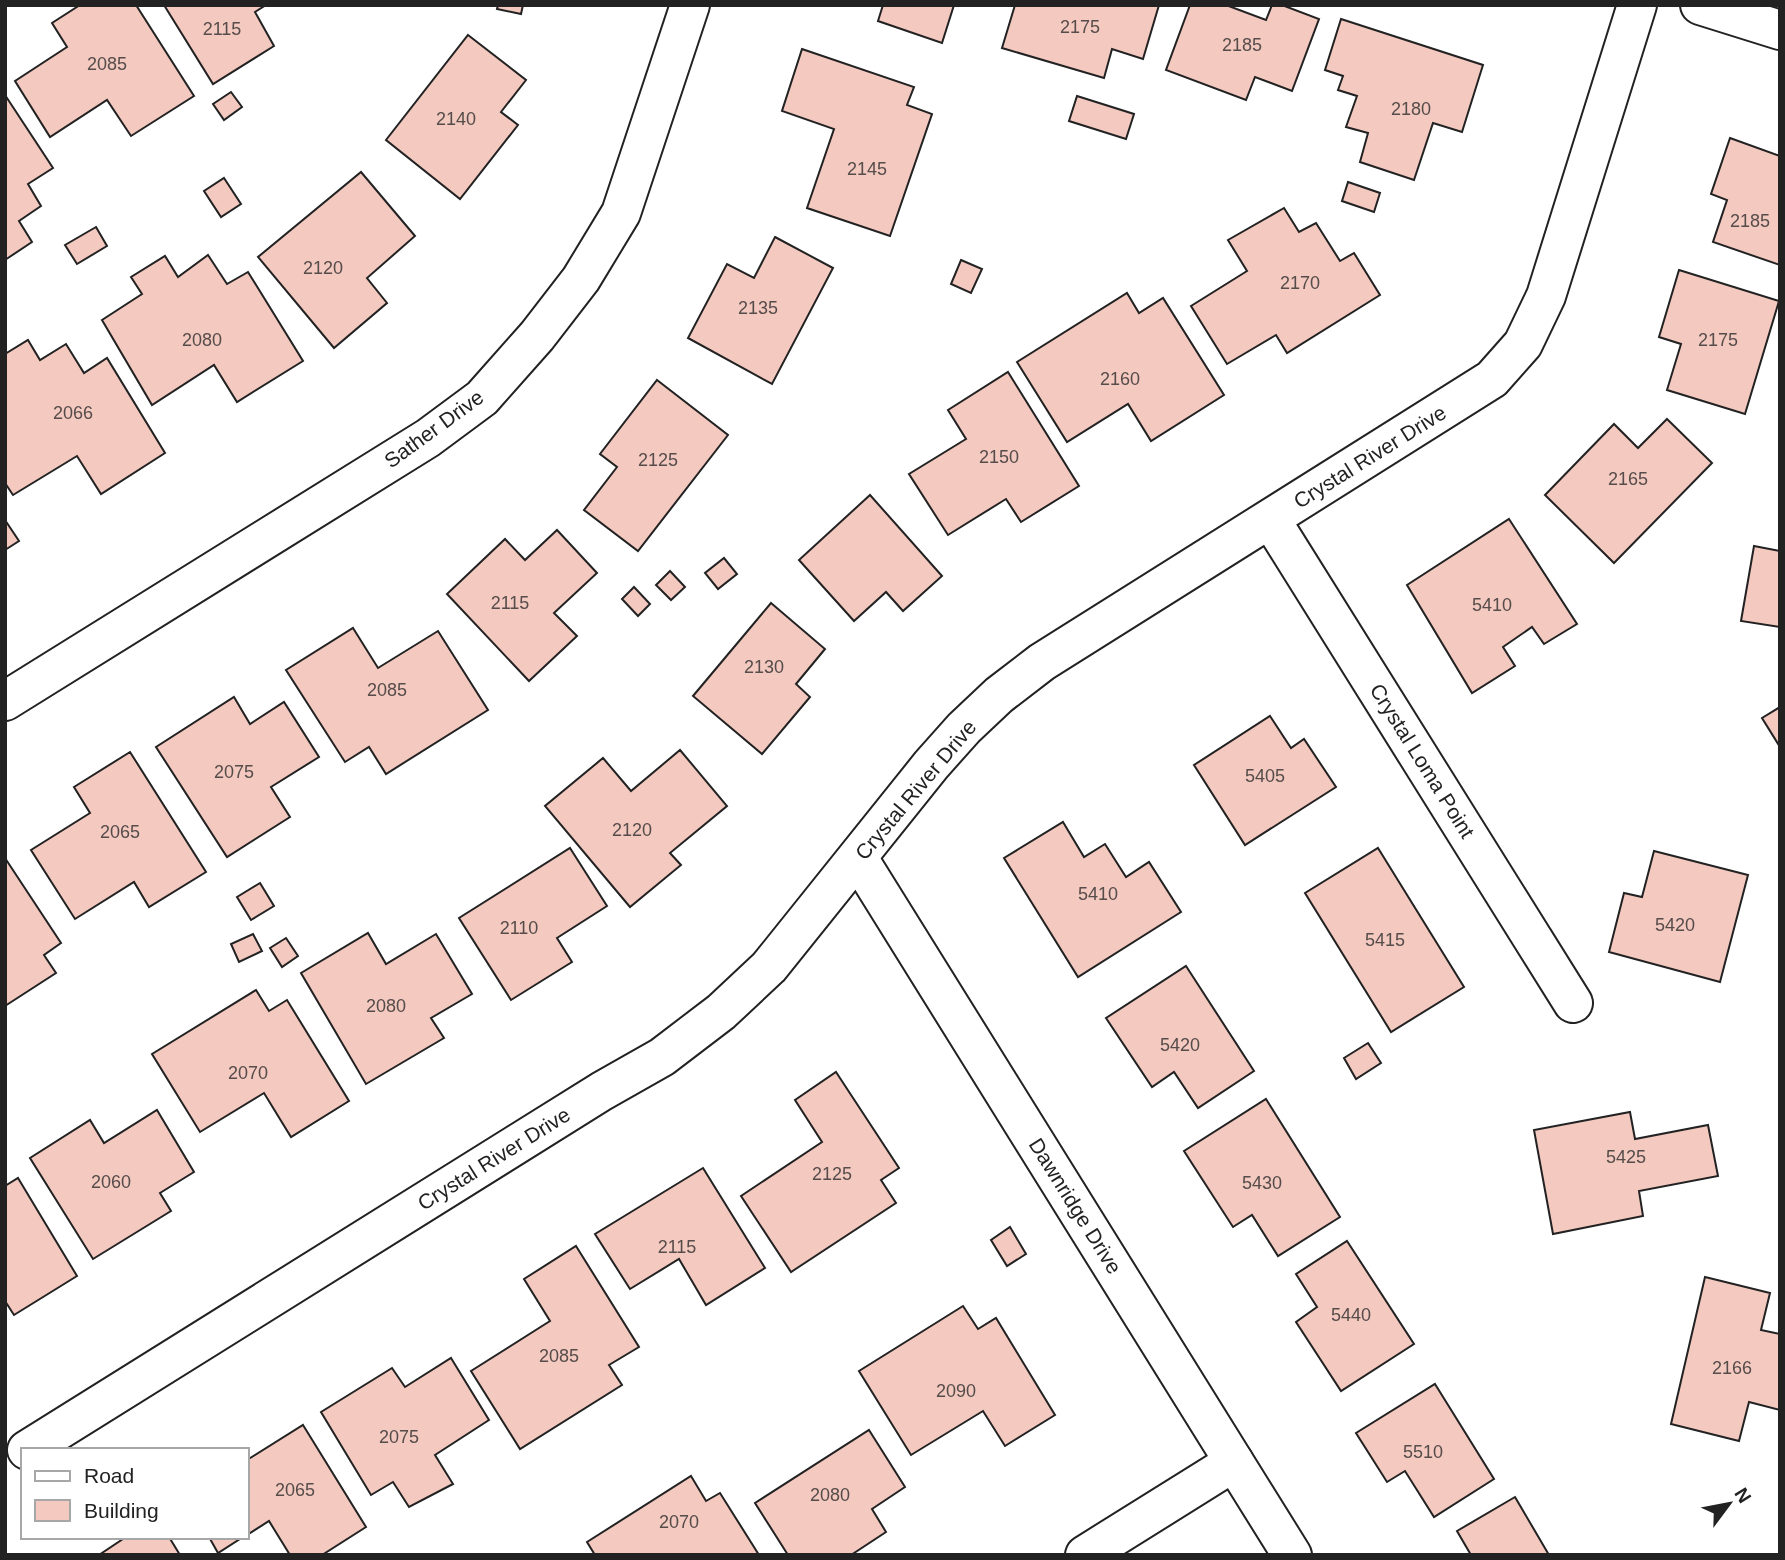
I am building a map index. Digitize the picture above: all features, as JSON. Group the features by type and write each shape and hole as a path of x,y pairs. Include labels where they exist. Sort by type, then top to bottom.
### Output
{"street":[{"name":"Sather Drive","path":"5,701 428,438 482,397 537,336 581,279 621,213 690,5"},
{"name":"Crystal River Drive","path":"30,1448 662,1056 721,1012 769,967 932,765 964,728 999,695 1042,662 1492,379 1523,344 1546,296 1637,5"},
{"path":"1700,5 1780,30"},
{"name":"Crystal Loma Point","path":"1271,520 1573,1003"},
{"name":"Dawnridge Drive","path":"858,858 1292,1555"},
{"name":"Crystal River Drive","path":"5,1463 21,1453"},
{"path":"1085,1555 1234,1462"}],"building":[{"path":"80,5 136,5 194,96 131,136 107,100 50,137 15,81 67,47 52,23"},
{"path":"164,5 266,5 255,12 274,46 213,84"},
{"path":"498,5 523,5 521,14 497,9"},
{"path":"883,5 954,5 942,43 878,21"},
{"path":"1015,5 1159,5 1143,59 1112,49 1104,78 1002,48"},
{"path":"1190,5 1226,5 1266,20 1272,5 1282,5 1319,19 1292,91 1255,77 1246,100 1166,70"},
{"path":"1341,19 1483,65 1462,132 1433,123 1414,180 1360,162 1368,133 1346,127 1357,96 1338,90 1343,76 1325,70"},
{"path":"468,35 526,80 501,112 518,125 460,199 386,140"},
{"path":"802,49 914,87 907,105 932,114 890,236 807,208 834,129 782,111"},
{"path":"231,92 242,107 224,120 213,104"},
{"path":"5,95 53,168 28,184 41,206 19,221 32,242 5,260"},
{"path":"1077,96 1134,114 1126,139 1069,121"},
{"path":"1730,138 1780,156 1780,265 1713,242 1727,200 1711,194"},
{"path":"361,172 415,236 367,278 387,303 334,348 258,257"},
{"path":"224,178 241,204 221,217 204,191"},
{"path":"1348,182 1380,193 1374,212 1342,201"},
{"path":"1284,208 1299,232 1316,223 1340,261 1354,253 1380,295 1287,353 1276,335 1227,364 1191,306 1247,271 1228,240"},
{"path":"96,227 107,246 77,264 65,245"},
{"path":"775,237 833,268 772,384 688,338 727,264 754,278"},
{"path":"208,255 227,284 248,272 303,361 237,402 214,365 152,405 102,320 142,294 131,277 165,256 178,277"},
{"path":"961,260 982,269 971,293 951,284"},
{"path":"1679,270 1779,301 1745,414 1667,390 1681,344 1659,337"},
{"path":"1127,293 1139,313 1163,298 1224,395 1151,441 1128,404 1067,442 1017,362"},
{"path":"28,340 40,360 66,344 84,373 107,358 165,453 101,494 77,456 13,495 5,483 5,354"},
{"path":"1008,372 1079,486 1021,522 1006,499 948,535 909,474 966,439 948,410"},
{"path":"657,380 728,435 638,551 584,510 617,467 600,454"},
{"path":"1667,419 1712,463 1614,563 1545,495 1614,424 1638,448"},
{"path":"870,495 942,576 903,611 886,592 854,621 799,560"},
{"path":"1509,519 1577,624 1544,644 1532,627 1503,647 1515,666 1472,693 1407,585"},
{"path":"5,520 19,541 5,550"},
{"path":"557,530 597,573 554,613 577,636 529,681 447,594 505,539 525,560"},
{"path":"1754,546 1780,551 1780,627 1741,621"},
{"path":"724,558 737,574 718,589 705,573"},
{"path":"670,571 685,587 671,600 656,585"},
{"path":"634,587 650,604 638,616 622,599"},
{"path":"771,603 825,649 796,684 810,697 762,754 693,696"},
{"path":"353,628 378,668 438,631 488,710 386,774 369,747 345,762 286,670"},
{"path":"234,697 250,724 284,702 319,757 271,787 290,817 227,857 156,747"},
{"path":"1780,707 1780,747 1762,718"},
{"path":"1270,716 1291,748 1304,739 1336,787 1245,845 1194,765"},
{"path":"680,750 727,806 670,853 681,865 630,907 545,806 603,758 631,791"},
{"path":"130,752 206,872 149,907 134,882 75,919 31,850 90,813 74,787"},
{"path":"1063,822 1084,857 1105,844 1126,877 1149,862 1181,912 1078,977 1004,858"},
{"path":"570,848 607,906 557,938 572,962 511,1000 459,918"},
{"path":"1378,848 1464,987 1391,1032 1305,893"},
{"path":"1654,851 1748,875 1720,982 1609,952 1624,893 1642,897"},
{"path":"5,858 61,943 44,955 56,973 5,1006"},
{"path":"260,883 274,906 251,920 237,897"},
{"path":"368,933 386,964 436,934 472,994 431,1018 444,1038 366,1084 301,973"},
{"path":"253,934 262,951 239,962 231,944"},
{"path":"286,938 298,956 282,967 270,948"},
{"path":"1186,966 1254,1071 1198,1108 1174,1072 1152,1087 1106,1018"},
{"path":"256,990 269,1011 287,1000 349,1101 291,1137 264,1093 200,1132 152,1054"},
{"path":"1368,1043 1381,1063 1356,1079 1344,1058"},
{"path":"836,1072 899,1168 881,1180 896,1203 791,1272 741,1196 822,1142 795,1100"},
{"path":"1266,1099 1340,1217 1278,1256 1252,1215 1233,1227 1184,1151"},
{"path":"157,1110 194,1172 160,1193 171,1211 93,1259 30,1158 90,1120 104,1143"},
{"path":"1630,1112 1635,1139 1708,1125 1718,1176 1639,1191 1643,1216 1553,1234 1534,1130"},
{"path":"703,1168 765,1268 706,1305 679,1259 630,1289 595,1234"},
{"path":"18,1178 77,1276 14,1315 5,1301 5,1186"},
{"path":"1010,1227 1026,1254 1007,1266 991,1240"},
{"path":"1347,1241 1414,1344 1341,1391 1296,1322 1317,1307 1296,1274"},
{"path":"576,1246 639,1347 609,1365 622,1385 520,1449 471,1371 550,1321 524,1279"},
{"path":"1705,1277 1770,1293 1761,1330 1780,1334 1780,1410 1749,1402 1739,1441 1671,1424"},
{"path":"963,1306 978,1329 996,1318 1055,1415 1005,1446 983,1411 911,1455 859,1371"},
{"path":"451,1358 489,1420 435,1455 453,1484 409,1507 393,1482 371,1495 321,1412 392,1368 405,1387"},
{"path":"1435,1384 1494,1479 1434,1517 1405,1471 1387,1482 1356,1433"},
{"path":"303,1425 366,1527 322,1555 290,1555 269,1521 248,1534 248,1459"},
{"path":"869,1430 905,1487 872,1509 886,1532 851,1555 788,1555 755,1503"},
{"path":"691,1476 706,1501 720,1493 759,1555 595,1555 587,1542"},
{"path":"1515,1497 1549,1555 1471,1555 1457,1531"},
{"path":"123,1539 170,1539 180,1555 99,1555"},
{"path":"210,1539 240,1539 218,1553"}]}
